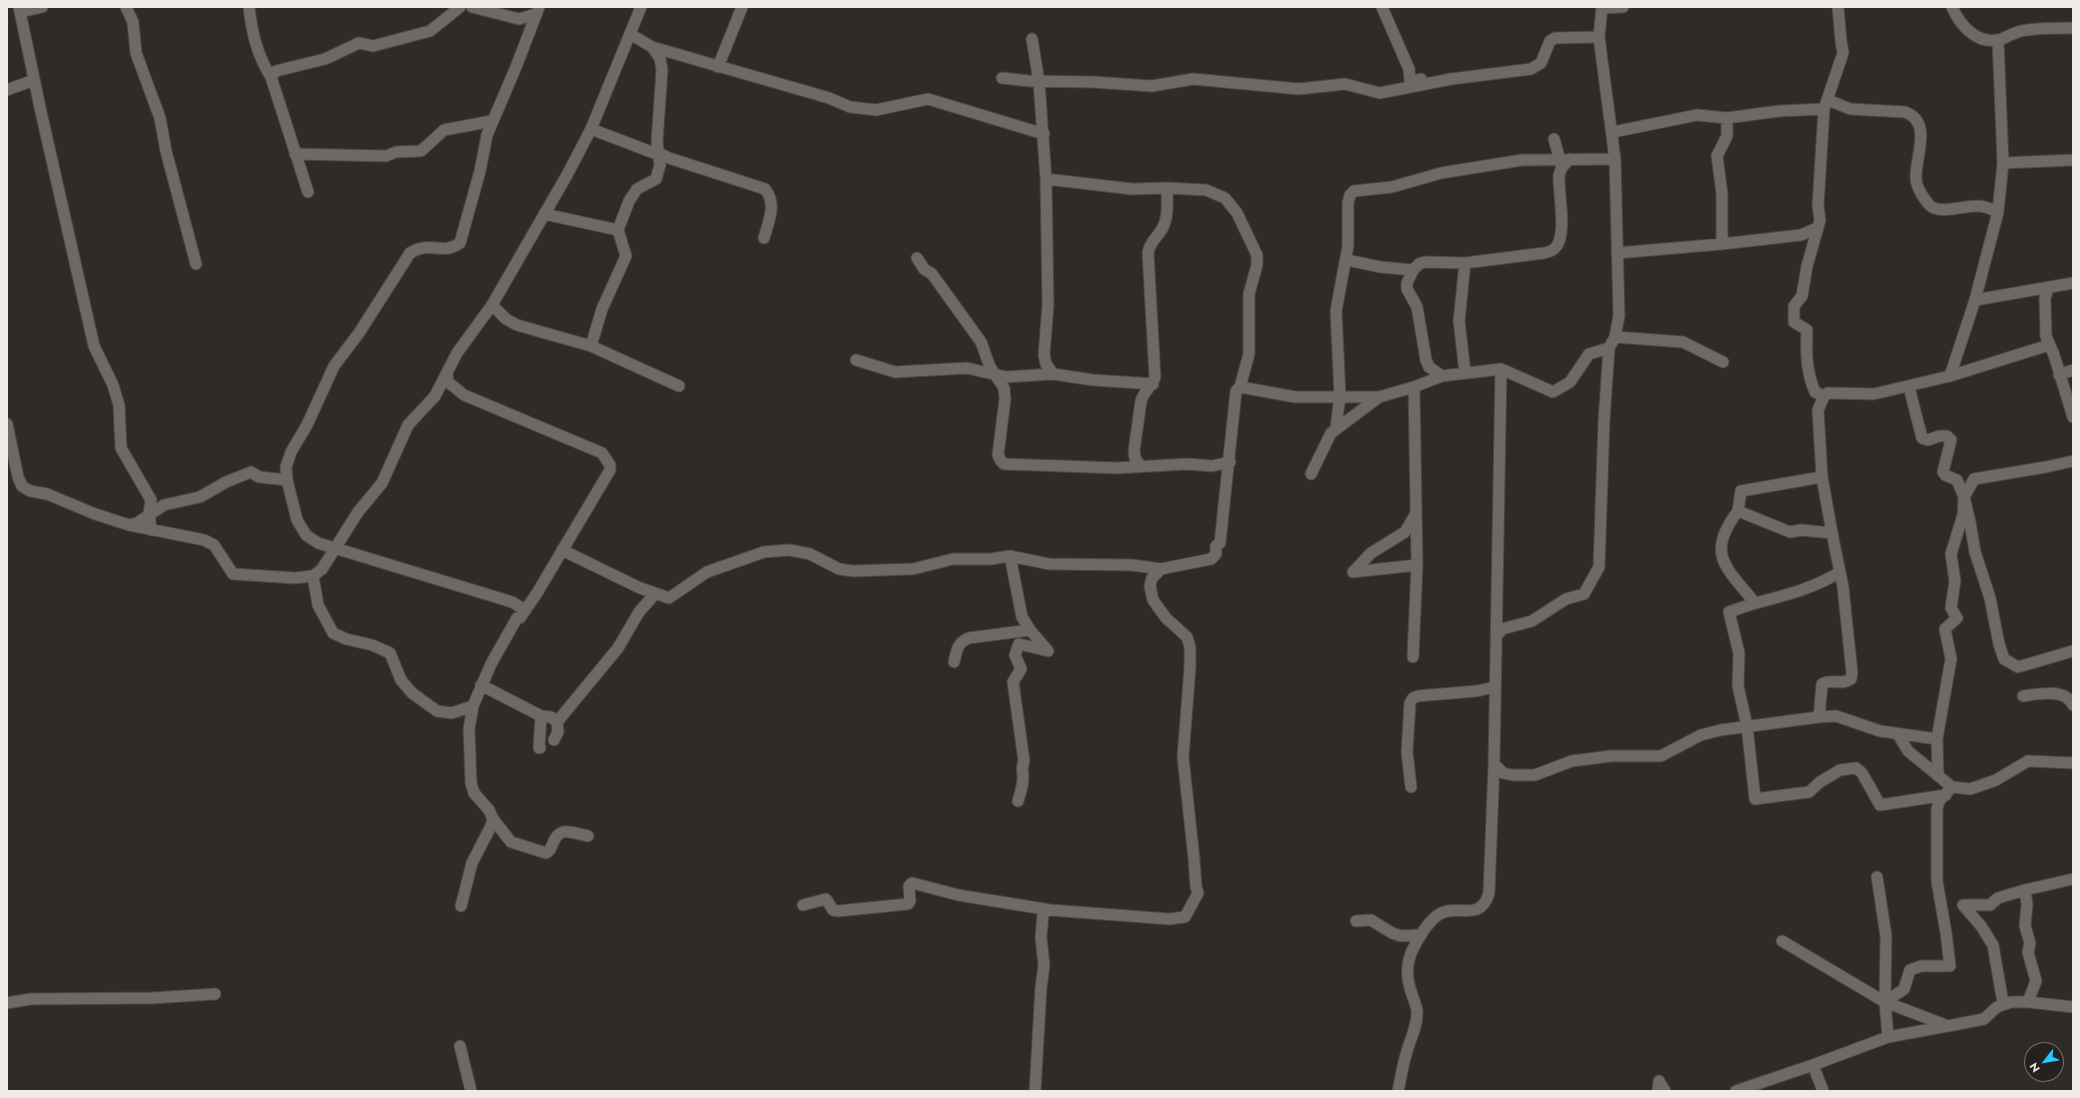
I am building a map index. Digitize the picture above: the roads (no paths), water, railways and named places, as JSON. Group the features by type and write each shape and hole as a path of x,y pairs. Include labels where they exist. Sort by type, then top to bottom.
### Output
{"street":[{"path":"42,7 20,10 34,80 94,346 113,385 119,405 121,448 151,500 149,513 151,530"},
{"path":"126,7 133,22 136,54 160,118 166,151 196,264"},
{"path":"132,7 141,42 141,48 136,54"},
{"path":"249,7 252,32 263,64 271,77 308,192"},
{"path":"472,7 519,19 538,10"},
{"path":"7,424 18,477 22,486 30,491 47,494 95,514 129,524 151,530 204,540 214,545 233,574 294,578 313,576 322,569 358,512 382,483 408,425 435,396 458,353 492,305 567,175 591,130 641,7"},
{"path":"718,67 742,7"},
{"path":"1382,7 1410,69 1410,82 1437,75 1451,79"},
{"path":"1496,637 1502,629 1532,621 1566,599 1584,594 1599,567 1604,421 1609,348 1615,337 1619,316 1615,159 1613,132 1599,37 1602,8 1623,7"},
{"path":"1824,396 1815,392 1810,380 1806,355 1807,330 1794,322 1794,306 1802,296 1807,266 1820,220 1818,206 1826,104 1843,53 1838,7"},
{"path":"1952,7 1963,26 1981,38 1998,40 2013,32 2073,28"},
{"path":"271,77 276,71 325,59 359,43 373,46 430,30 456,9"},
{"path":"525,610 512,602 318,543 306,535 297,520 287,480 286,466 291,452 307,425 334,366 359,334 410,252 418,248 428,246 446,249 453,248 460,243 480,171 487,135 538,10"},
{"path":"630,34 652,47 829,98 850,106 876,110 928,99 1044,134"},
{"path":"1002,78 1039,82 1092,82 1152,86 1192,79 1299,89 1345,84 1380,92 1451,79 1531,69 1541,62 1550,40 1555,38 1599,37"},
{"path":"1032,39 1039,82 1044,134 1046,178 1048,305 1044,355 1046,364 1053,374"},
{"path":"1950,376 1975,300 1998,212 2004,163 1998,40"},
{"path":"591,346 602,309 626,256 618,230 629,201 637,188 650,183 659,173 659,153 657,142 662,70 660,58 652,47"},
{"path":"7,90 34,80"},
{"path":"1613,132 1697,115 1705,114 1727,118 1826,104 1850,109 1905,112 1913,115 1918,122 1921,135 1916,178 1919,190 1926,201 1932,207 1940,209 1978,206 1987,207 1998,212"},
{"path":"1722,244 1722,194 1717,156 1727,136 1727,118"},
{"path":"295,154 386,156 396,152 421,151 444,130 492,121"},
{"path":"591,130 659,153 668,158 765,189 770,196 772,211 764,238"},
{"path":"1442,376 1429,367 1426,360 1416,307 1407,283 1413,270 1425,262 1465,263 1544,253 1554,249 1559,243 1562,233 1558,185 1563,161 1554,139"},
{"path":"1336,428 1340,396 1336,320 1348,246 1350,195 1354,191 1392,187 1440,173 1522,160 1563,161 1615,159"},
{"path":"2004,163 2073,160"},
{"path":"562,550 655,594 669,598 707,572 764,552 789,550 810,554 839,569 853,571 913,569 945,560 990,559 1010,556 1049,564 1132,564 1161,569 1211,559 1216,554 1216,546 1220,543 1230,462 1236,391 1240,387 1249,354 1249,294 1257,265 1258,255 1237,213 1225,198 1206,190 1167,188 1132,189 1046,178"},
{"path":"1140,465 1135,458 1134,451 1141,401 1143,395 1152,384 1155,377 1148,253 1149,244 1160,233 1167,215 1167,188"},
{"path":"544,214 618,230"},
{"path":"1617,253 1722,244 1801,235 1817,228"},
{"path":"917,258 924,269 932,274 981,342 990,367 1004,388 1005,399 998,455 1000,461 1004,464 1117,468 1140,465 1187,464 1212,466 1230,462"},
{"path":"1352,261 1380,267 1413,270"},
{"path":"1465,263 1459,321 1465,372"},
{"path":"1975,300 2048,289 2073,283"},
{"path":"2048,289 2045,298 2046,336 2054,355 2073,417"},
{"path":"492,305 506,320 517,325 591,346 679,386"},
{"path":"1615,337 1683,342 1723,362"},
{"path":"1819,717 1822,684 1825,682 1846,683 1851,679 1846,613 1840,572 1822,477 1818,410 1824,396 1828,393 1874,394 1909,387 1950,376 2049,345"},
{"path":"1240,387 1295,397 1379,397 1414,387 1442,376 1465,372 1501,369 1553,392 1570,382 1589,354 1609,348"},
{"path":"856,360 896,372 967,368 1006,377 1053,374 1093,380 1152,384"},
{"path":"1398,1091 1417,1012 1408,980 1409,960 1421,935 1438,915 1446,912 1478,909 1486,902 1489,893 1494,764 1501,369"},
{"path":"2059,375 2073,370"},
{"path":"447,374 448,382 464,395 602,453 607,458 610,465 610,470 537,593 520,618 517,618 491,664 473,706 469,729 471,783 474,793 489,810 493,819 511,842 546,853 550,851 556,835 560,832 588,836"},
{"path":"1413,657 1417,565 1414,387"},
{"path":"1909,387 1922,438 1928,440 1939,436 1947,436 1951,440 1943,472 1945,475 1957,480 1964,498 1975,552 1990,598 1999,644 2004,659 2018,667 2073,651"},
{"path":"1311,474 1336,428 1379,397"},
{"path":"1938,776 1937,740 1951,659 1945,629 1957,618 1951,608 1951,597 1955,581 1951,554 1964,515 1964,498 1974,479 2073,461"},
{"path":"129,524 136,523 149,513 164,505 200,496 226,482 252,472 259,478 287,480"},
{"path":"1728,612 1755,603 1724,562 1720,550 1727,525 1738,511 1741,491 1822,477"},
{"path":"1738,511 1790,532 1801,530 1832,533"},
{"path":"1416,515 1405,532 1371,552 1353,572 1417,565"},
{"path":"1010,556 1018,605 1022,617 1030,630 1048,651 1019,644 1015,655 1021,669 1013,682 1024,761 1022,766 1022,787 1018,801"},
{"path":"803,905 826,899 833,910 838,911 908,904 910,901 909,886 912,883 958,895 1050,910 1169,919 1185,917 1198,893 1196,887 1183,757 1190,667 1190,647 1187,637 1166,618 1153,600 1150,586 1152,578 1161,569"},
{"path":"1728,612 1802,591 1823,583 1840,572"},
{"path":"313,576 318,605 333,633 346,639 372,645 390,652 401,680 412,693 437,711 452,713 473,706"},
{"path":"557,722 618,648 639,612 655,594"},
{"path":"1728,612 1739,654 1738,686 1747,726 1755,799 1809,792 1820,782 1840,770 1856,768 1862,773 1880,805 1949,791 1970,789 1996,780 2028,761 2073,763"},
{"path":"954,662 960,642 969,638 1030,630"},
{"path":"481,685 541,716 551,717 557,722 558,732 554,740"},
{"path":"1411,787 1407,752 1410,703 1413,698 1418,696 1495,688"},
{"path":"2023,696 2043,693 2063,696 2070,699 2073,704"},
{"path":"540,748 541,716"},
{"path":"1494,764 1503,773 1524,776 1535,775 1572,761 1611,756 1661,756 1701,735 1747,726 1836,716 1860,726 1937,740"},
{"path":"1897,733 1908,751 1938,776 1949,791"},
{"path":"1886,1002 1904,989 1910,970 1921,966 1950,966 1937,881 1937,809 1940,800 1949,791"},
{"path":"461,906 472,863 491,826 493,819"},
{"path":"1877,877 1886,936 1886,1002 1888,1037"},
{"path":"2003,1003 1993,945 1981,926 1963,905 1990,905 1998,898 2073,879"},
{"path":"2025,890 2027,905 2025,926 2030,943 2028,952 2036,981 2028,1002"},
{"path":"1036,1091 1041,988 1044,965 1041,938 1041,919 1043,913 1050,910"},
{"path":"1356,921 1370,920 1392,933 1401,936 1421,935"},
{"path":"1782,941 1886,1002 1948,1026"},
{"path":"7,1003 31,999 152,998 215,994"},
{"path":"1736,1091 1813,1065 1888,1037 1984,1019 2003,1003 2028,1002 2073,1007"},
{"path":"460,1046 471,1091"},
{"path":"1813,1065 1823,1091"},
{"path":"1658,1091 1659,1081 1665,1091"}]}
